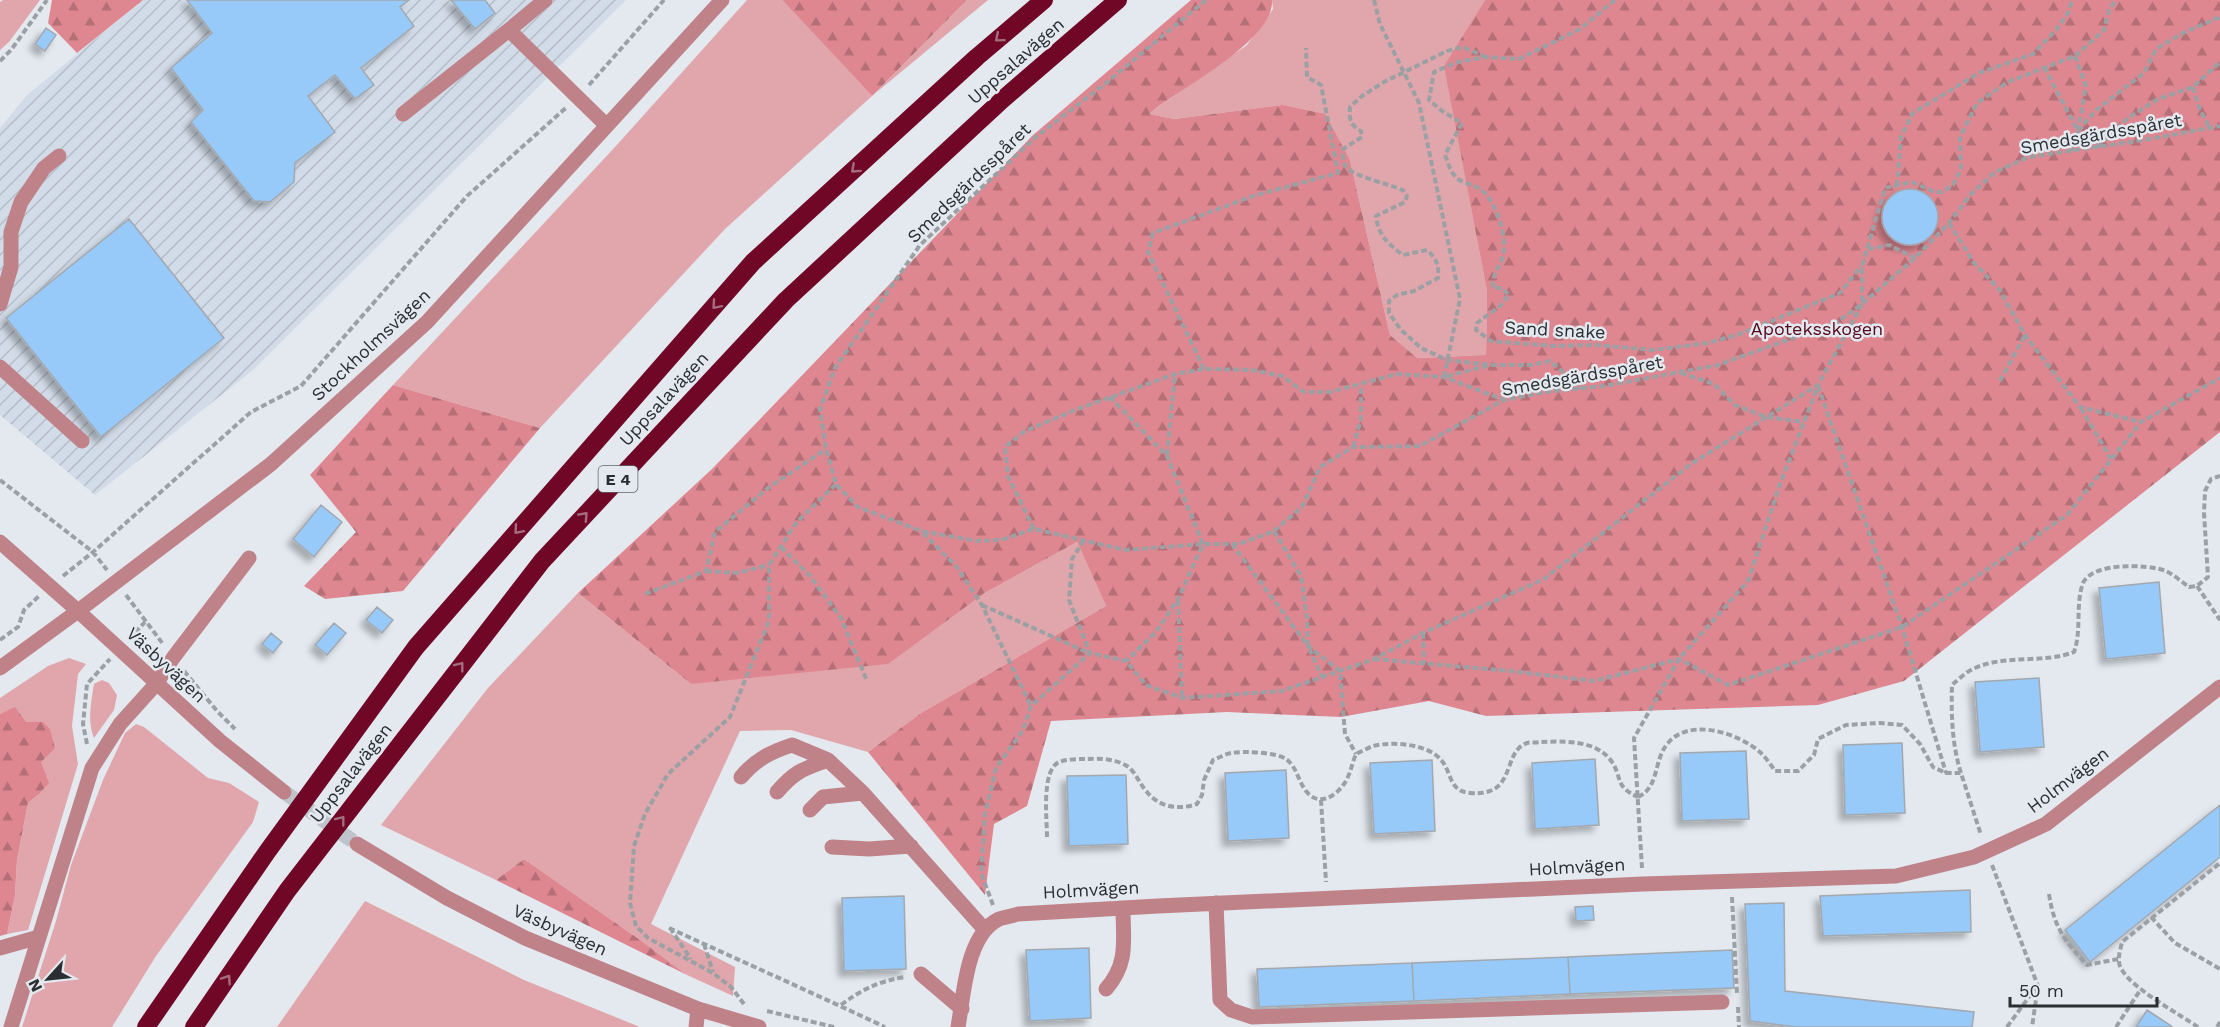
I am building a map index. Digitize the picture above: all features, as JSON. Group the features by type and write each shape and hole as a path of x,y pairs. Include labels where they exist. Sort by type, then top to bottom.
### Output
{"highway":[{"name":"Uppsalavägen","path":"146,1027 267,852 423,638 753,262 977,57 1044,0"},
{"name":"Uppsalavägen","path":"194,1027 287,891 542,561 786,300 1002,100 1118,0"}],"street":[{"path":"403,114 545,0"},
{"name":"Stockholmsvägen","path":"0,668 271,464 427,322 722,0"},
{"path":"509,30 606,125"},
{"path":"0,304 11,267 11,232 21,202 44,168 59,156"},
{"path":"0,367 82,441"},
{"name":"Väsbyvägen","path":"0,542 220,741 284,792"},
{"path":"11,1027 92,768 120,724 156,684 249,558"},
{"name":"Holmvägen","path":"958,1027 973,949 985,930 999,919 1018,914 1643,884 1896,876 1974,857 2046,824 2220,687"},
{"path":"741,777 752,764 770,753 792,745 828,760 863,793 985,930"},
{"path":"777,792 790,777 828,760"},
{"path":"810,810 823,797 863,793"},
{"name":"Väsbyvägen","path":"357,844 447,898 525,938 698,1009 759,1027"},
{"path":"832,847 869,849 911,846"},
{"path":"1216,903 1220,1000 1231,1010 1252,1017 1722,1002"},
{"path":"1106,989 1117,976 1124,956 1123,908"},
{"path":"0,948 39,937"},
{"path":"921,974 962,1009"},
{"path":"696,1027 698,1009"}],"path":[{"path":"0,61 11,50 47,0"},
{"path":"0,480 93,552 251,412 301,386 467,196 578,97 664,0"},
{"name":"Smedsgärdsspåret","path":"1034,529 1001,540 977,541 921,531 858,507 836,484 826,449 820,409 835,368 920,245 1036,136 1106,83 1206,0"},
{"path":"1374,0 1380,24 1419,103 1460,298 1444,377"},
{"name":"Sand snake","path":"1615,0 1580,30 1519,59 1486,57 1458,62 1434,72 1429,100 1462,123 1444,155 1456,178 1482,190 1497,213 1502,226 1504,245 1502,262 1492,275 1493,288 1502,288 1509,296 1500,306 1477,323 1476,330 1491,340 1552,346 1595,345 1653,350 1707,344 1737,335 1840,293 1862,266"},
{"path":"1897,186 1901,137 1913,113 1979,73 2033,54 2056,30 2068,13 2072,0"},
{"path":"1643,884 1635,738 1679,659 1748,581 1780,483 1818,385 1862,304 1862,266 1885,188 1912,182 1935,192 1942,192 1953,185 1961,169 1960,137 1977,103 2008,82 2075,56 2104,30 2109,10 2116,0"},
{"path":"2078,131 2096,110 2144,73 2156,49 2183,33 2220,17"},
{"path":"1486,57 1463,47 1447,51 1403,71 1362,96 1350,107 1349,119 1353,127 1360,131 1362,137 1343,149 1343,160 1347,168 1358,175 1403,190 1407,196 1405,202 1376,216 1377,226 1387,243 1403,255 1427,250 1435,256 1439,267 1438,278 1414,291 1397,295 1389,301 1389,314 1401,330 1421,348 1447,360 1490,365 1530,365 1550,361 1582,388"},
{"path":"1204,369 1148,252 1153,233 1253,196 1338,173 1321,85 1307,77 1306,48"},
{"path":"2072,151 2086,86 2075,56"},
{"path":"2096,147 2128,117 2158,99 2193,87 2220,62"},
{"path":"2044,67 2078,131"},
{"path":"2193,87 2200,110 2210,128"},
{"name":"Smedsgärdsspåret","path":"1353,447 1420,446 1504,400 1718,365 1837,322 1862,304 1915,258 1949,223 1971,194 1995,172 2029,157 2220,126"},
{"path":"1949,223 1974,263 1999,289 2025,335 2080,407 2111,459"},
{"path":"1868,249 1889,245 1915,258"},
{"path":"2000,381 2025,335"},
{"path":"1444,377 1490,365"},
{"path":"1361,385 1361,419 1353,447 1320,467 1302,507 1274,531 1239,544 1203,544 1125,550 1034,529 1008,476 1005,447 1025,430 1174,374 1204,369 1252,370 1282,376 1304,392 1330,392 1397,374 1444,377 1504,400"},
{"path":"1680,372 1714,384 1735,405 1766,417 1804,422"},
{"path":"1167,456 1174,374"},
{"path":"1374,659 1594,681 1679,659 1728,685 1902,627 2067,514 2141,422 2220,378"},
{"path":"982,605 1090,653 1126,661 1146,685 1182,698 1282,691 1374,659 1423,633 1544,579 1691,464 1818,385"},
{"path":"1818,385 1902,627 1946,773"},
{"path":"1110,397 1167,456 1203,544 1178,599 1156,632 1126,661"},
{"path":"2080,407 2141,422"},
{"path":"706,571 715,532 768,488 826,449"},
{"path":"2032,1027 2038,986 1987,852 1960,773 1951,716 1952,685 1974,668 2004,660 2061,657 2074,652 2078,642 2079,604 2085,579 2115,566 2141,566 2167,572 2189,587 2197,586 2208,577 2205,491 2211,479 2220,476"},
{"path":"734,1002 744,1005 731,987 713,973 648,938 636,926 630,903 634,846 645,814 668,774 730,717 769,621 769,565 796,523 836,484"},
{"path":"921,531 957,566 982,605 1031,706"},
{"path":"1274,531 1301,576 1308,646 1340,671 1345,734 1356,754"},
{"path":"1084,540 1072,559 1069,600 1090,653"},
{"path":"1232,544 1308,646 1322,677"},
{"path":"781,547 810,576 841,618 867,681"},
{"path":"645,594 706,571 737,573 769,565"},
{"path":"117,582 173,658 217,711 242,735"},
{"path":"2197,586 2220,620"},
{"path":"1178,599 1182,698"},
{"path":"92,768 83,724 87,684 145,622"},
{"path":"1423,633 1424,663"},
{"path":"999,919 981,873 986,814 996,768 1023,730 1031,706 1090,653"},
{"path":"1638,797 1647,793 1652,785 1659,758 1668,742 1683,732 1705,729 1746,743 1761,753 1776,771 1798,771 1814,755 1818,739 1846,725 1880,723 1902,725 1920,744 1933,767 1946,773 1960,773"},
{"path":"1047,837 1047,783 1051,771 1058,763 1077,759 1103,758 1127,766 1147,793 1165,806 1185,808 1197,804 1202,795 1204,780 1214,760 1230,753 1256,752 1286,759 1297,772 1305,791 1313,798 1321,800 1334,796 1346,782 1356,754 1374,746 1398,745 1430,750 1443,762 1449,778 1458,790 1469,793 1496,789 1506,776 1518,749 1526,744 1565,742 1588,744 1604,753 1613,765 1618,781 1628,792 1638,797"},
{"path":"1321,800 1327,898"},
{"path":"2198,1027 2141,989 2122,971 2118,958 2122,942 2220,863"},
{"path":"1731,881 1738,1027"},
{"path":"2049,894 2052,916 2067,943 2087,964 2118,958"},
{"path":"2151,917 2175,943 2220,969"},
{"path":"692,960 669,928 885,1027"},
{"path":"704,944 713,973"},
{"path":"841,1005 863,988 891,979 921,974"},
{"path":"2007,1027 2038,986"},
{"path":"2116,1027 2141,989"},
{"path":"766,1011 834,1027"},
{"path":"2217,1027 2220,1022"}],"shaded area":[{"path":"3,0 40,0 9,42 0,50 0,2"},
{"path":"143,0 626,0 253,370 95,495 0,415 0,128 27,95"},
{"path":"747,0 782,0 872,96 725,229 540,428 393,385 615,147"},
{"path":"967,0 988,0 872,96"},
{"path":"1272,0 1485,0 1445,66 1487,291 1486,355 1416,358 1390,335 1350,160 1282,105 1174,119 1148,114 1247,45 1273,9"},
{"path":"1077,542 1106,606 921,713 868,752 791,730 740,731 651,924 735,967 733,996 687,975 524,859 496,880 381,825 488,688 578,593 691,684 983,594"},
{"path":"69,658 86,664 78,674 72,726 78,764 28,930 7,934 15,896 17,860 28,803 38,795 26,723 15,708 0,714 0,698 48,666"},
{"path":"102,680 109,683 117,695 114,710 94,738 90,718 92,698 94,684"},
{"path":"136,724 144,727 208,778 229,783 259,802 253,822 156,956 112,1027 22,1027 56,921 71,865 103,780 125,733"},
{"path":"365,901 524,980 640,1027 277,1027"}],"green space":[{"path":"52,0 143,0 77,53 48,23"},
{"path":"782,0 967,0 872,96"},
{"name":"Apoteksskogen","path":"1191,0 1272,0 1269,16 1258,32 1242,47 1149,114 1174,119 1282,105 1325,114 1350,160 1390,335 1417,358 1486,355 1487,291 1444,66 1485,0 2220,0 2220,432 1904,681 1818,705 1486,716 1429,701 1341,717 1227,712 1051,721 1027,806 994,824 985,895 868,752 921,713 1106,606 1077,542 983,594 888,664 691,684 578,593 712,469 1032,136"},
{"path":"393,385 540,428 403,591 325,599 304,586 356,532 310,475"},
{"path":"15,707 26,722 43,722 50,729 55,748 41,762 49,783 28,803 17,860 15,896 7,934 0,936 0,714"},
{"path":"524,859 643,942 687,975 496,880"}],"building":[{"path":"187,0 409,0 400,7 414,26 361,68 374,85 355,99 335,75 308,96 335,132 295,163 294,182 270,202 254,201 191,122 203,110 171,68 212,33"},
{"path":"451,0 485,0 495,13 475,29"},
{"path":"46,28 56,35 45,51 35,44"},
{"path":"1904,189 1916,189 1926,193 1934,201 1938,217 1934,233 1926,241 1916,245 1904,245 1894,241 1886,233 1882,223 1882,211 1886,201 1894,193"},
{"path":"129,219 224,338 101,437 6,318"},
{"path":"321,505 342,522 314,557 293,539"},
{"path":"2159,582 2165,653 2106,659 2099,588"},
{"path":"377,607 393,620 382,633 366,620"},
{"path":"334,623 346,633 327,655 315,645"},
{"path":"271,633 282,642 273,653 262,644"},
{"path":"2039,678 2044,747 1980,752 1975,682"},
{"path":"1902,743 1905,813 1845,815 1843,745"},
{"path":"1746,751 1749,819 1682,821 1680,753"},
{"path":"1595,759 1599,825 1535,829 1532,763"},
{"path":"1432,760 1435,831 1374,834 1370,763"},
{"path":"1286,770 1289,838 1228,841 1225,773"},
{"path":"1126,775 1128,844 1069,846 1067,776"},
{"path":"2220,805 2220,857 2090,962 2065,930"},
{"path":"1970,890 1971,932 1823,936 1820,896"},
{"path":"904,896 906,969 844,971 842,898"},
{"path":"1784,903 1785,991 1974,1012 1972,1027 1796,1027 1750,1021 1745,904"},
{"path":"1593,906 1594,920 1576,921 1575,907"},
{"path":"1089,948 1091,1018 1030,1021 1026,950"},
{"path":"1732,950 1734,988 1570,994 1568,957"},
{"path":"1568,957 1570,994 1414,1001 1412,963"},
{"path":"1412,963 1414,1001 1259,1007 1257,969"},
{"path":"2147,1010 2170,1025 2172,1027 2136,1027"}],"tunnel":[{"path":"284,792 357,844"}]}
